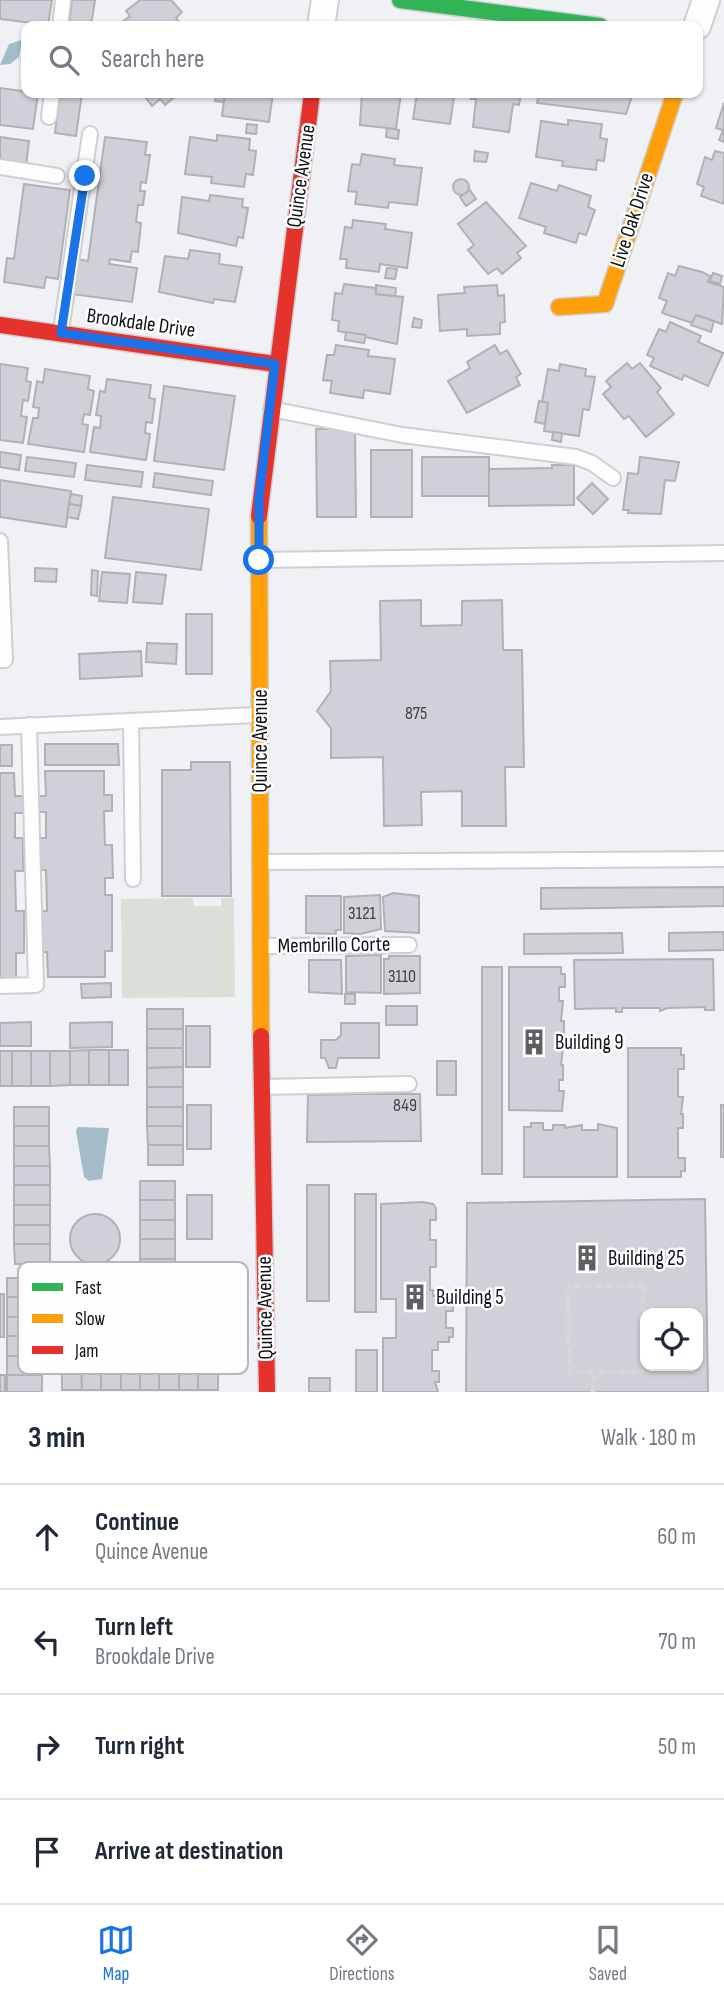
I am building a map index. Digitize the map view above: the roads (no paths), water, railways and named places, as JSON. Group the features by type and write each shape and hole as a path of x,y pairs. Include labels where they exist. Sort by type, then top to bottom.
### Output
{"street":[{"path":"322,21 325,0"},
{"path":"400,0 562,21"},
{"path":"699,21 706,0"},
{"name":"Quince Avenue","path":"267,1392 260,946 259,498 311,98"},
{"name":"Live Oak Drive","path":"559,307 605,304 673,98"},
{"name":"Brookdale Drive","path":"0,325 275,364"}],"lane":[{"path":"61,21 63,0"},
{"path":"49,117 51,98"},
{"path":"61,333 90,134"},
{"path":"0,167 57,176"},
{"path":"269,409 402,435 576,457 592,463 613,478"},
{"path":"0,541 5,660 0,660"},
{"path":"259,560 724,553"},
{"path":"0,727 261,715"},
{"path":"131,721 133,879"},
{"path":"0,986 36,985 29,725"},
{"path":"260,862 724,859"},
{"name":"Membrillo Corte","path":"260,946 409,945"},
{"path":"262,1087 409,1084"}],"water":[{"path":"21,40 19,57 10,64 0,65 9,44"},
{"path":"78,1127 109,1128 102,1179 89,1181 84,1177 76,1131"}],"place":[{"name":"Building 9","path":"534,1042"},
{"name":"Building 25","path":"587,1258"},
{"name":"Building 5","path":"415,1297"}]}
